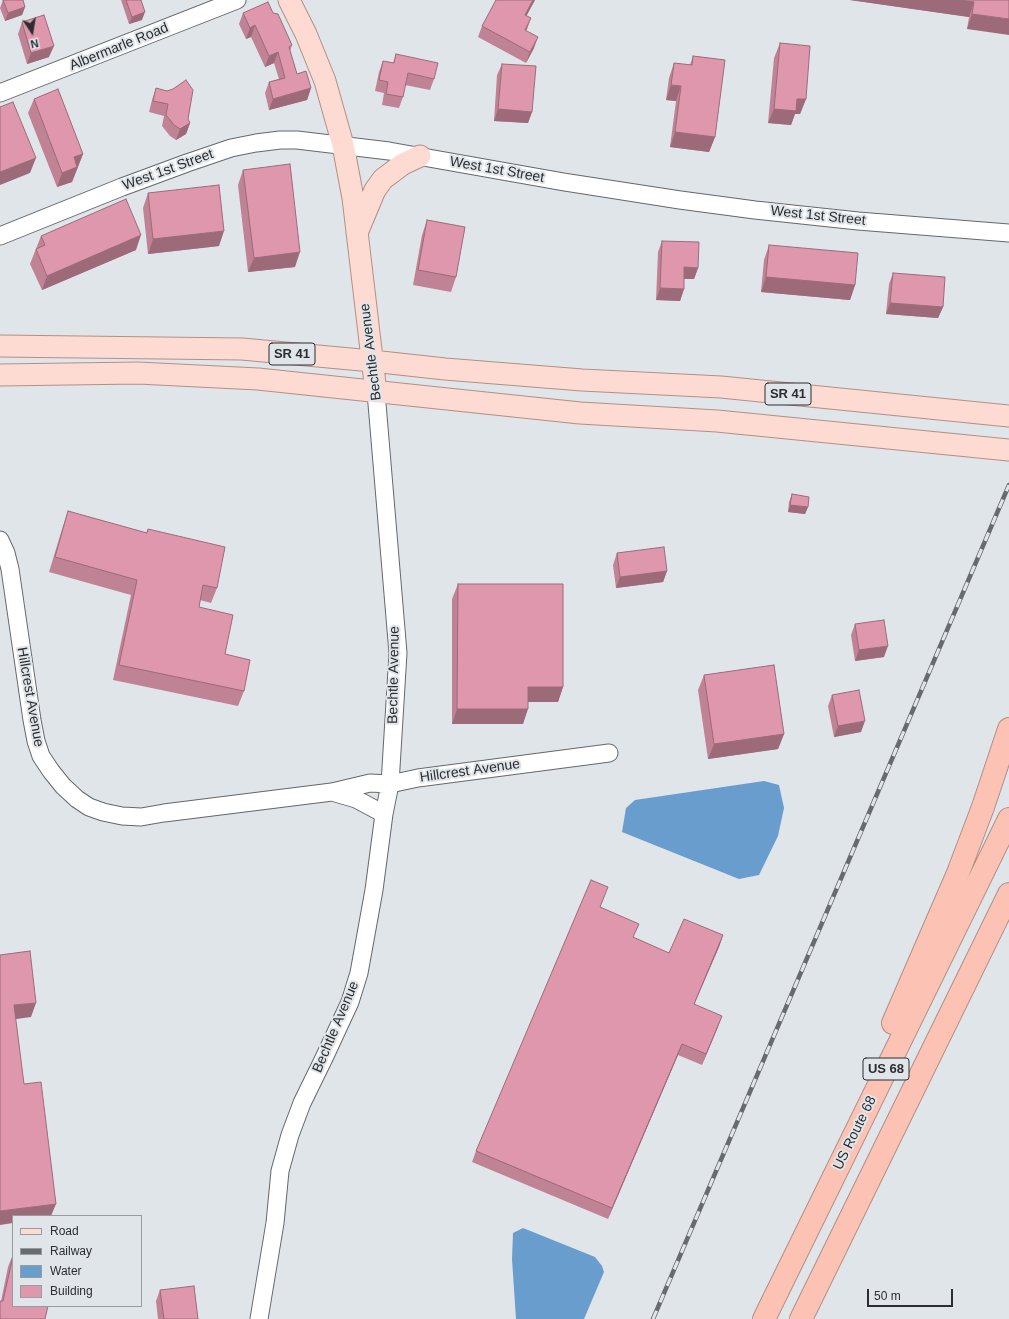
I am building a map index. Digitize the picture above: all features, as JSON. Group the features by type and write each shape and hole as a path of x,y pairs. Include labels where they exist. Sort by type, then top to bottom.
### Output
{"highway":[{"path":"802,1242 958,873 983,807 1009,729"},
{"name":"US Route 68","path":"764,1319 1009,819"},
{"name":"US 68","path":"801,1319 1009,894"},
{"path":"958,999 1009,922"}],"main road":[{"name":"Bechtle Avenue","path":"290,0 306,34 325,81 343,144 357,233 376,392"},
{"path":"357,233 374,190 383,179 402,164 420,156"},
{"name":"SR 41","path":"0,346 242,349 544,377 721,387 1001,415"},
{"name":"SR 41","path":"0,375 138,373 258,379 580,413 717,422 1009,450"}],"street":[{"name":"Albermarle Road","path":"0,94 237,0"},
{"name":"West 1st Street","path":"0,236 122,187 187,163 231,148 276,140 297,140 343,144 420,156 564,182 755,210 858,221 1009,233"},
{"name":"Bechtle Avenue","path":"259,1319 275,1223 280,1171 290,1135 302,1103 350,1002 360,973 374,890 384,814 390,784 398,653 376,392"},
{"name":"Hillcrest Avenue","path":"0,540 6,553 10,569 32,720 36,741 41,756 63,786 77,799 89,807 103,812 122,816 141,817 332,792 370,783 390,784 418,778 609,753"},
{"name":"Hillcrest Avenue","path":"332,792 356,798 384,814"}],"water":[{"path":"764,781 779,785 784,808 778,836 759,875 739,879 622,832 626,808 635,800"},
{"path":"523,1228 595,1257 602,1266 604,1272 584,1319 516,1319 512,1259 513,1233"}],"building":[{"path":"3,0 23,0 25,7 8,13"},
{"path":"126,0 141,0 145,12 132,17"},
{"path":"496,0 533,0 525,15 531,18 525,30 538,37 530,52 482,26"},
{"path":"960,0 1009,0 1009,19 972,14 974,2"},
{"path":"268,2 273,13 278,14 292,45 289,47 297,74 306,71 311,88 273,99 269,82 285,78 278,52 269,56 255,25 250,28 243,13"},
{"path":"44,15 54,46 31,53 22,22"},
{"path":"780,43 810,46 806,99 797,99 796,111 774,109"},
{"path":"396,54 438,63 434,79 408,73 403,97 386,94 388,82 379,80 383,61 394,63"},
{"path":"693,56 725,60 715,137 675,132 681,86 671,85 674,63 692,65"},
{"path":"502,64 536,66 532,112 498,109"},
{"path":"186,80 193,90 188,119 190,123 180,129 174,125 166,115 168,104 153,101 156,88 167,91 173,89"},
{"path":"58,89 83,154 74,157 77,167 62,173 34,99"},
{"path":"13,102 36,158 0,172 0,107"},
{"path":"290,164 300,252 254,258 243,170"},
{"path":"219,185 224,231 153,239 148,193"},
{"path":"126,199 141,235 47,276 36,249 45,245 41,236"},
{"path":"427,220 465,227 456,277 418,270"},
{"path":"662,241 699,242 698,268 684,267 684,289 660,288"},
{"path":"769,245 858,253 855,285 766,277"},
{"path":"893,273 945,277 943,307 890,303"},
{"path":"792,494 809,497 808,507 790,505"},
{"path":"68,511 147,533 148,529 225,547 217,588 203,585 199,607 233,615 225,654 250,660 244,691 119,665 137,580 55,557"},
{"path":"664,547 667,571 620,577 617,553"},
{"path":"458,584 563,584 563,687 528,687 528,709 457,709"},
{"path":"884,620 888,646 859,650 855,624"},
{"path":"774,665 784,734 714,744 704,675"},
{"path":"859,690 865,721 838,726 832,695"},
{"path":"591,880 608,887 600,907 639,924 633,937 669,953 684,919 723,935 694,1004 722,1016 706,1054 682,1044 612,1208 476,1151"},
{"path":"30,951 36,1003 14,1005 24,1084 41,1082 56,1204 0,1211 0,955"},
{"path":"12,1260 12,1307 48,1307 45,1319 0,1319 0,1301 3,1301"},
{"path":"194,1286 198,1319 164,1319 160,1290"}],"railway":[{"path":"653,1319 1009,485"}]}
